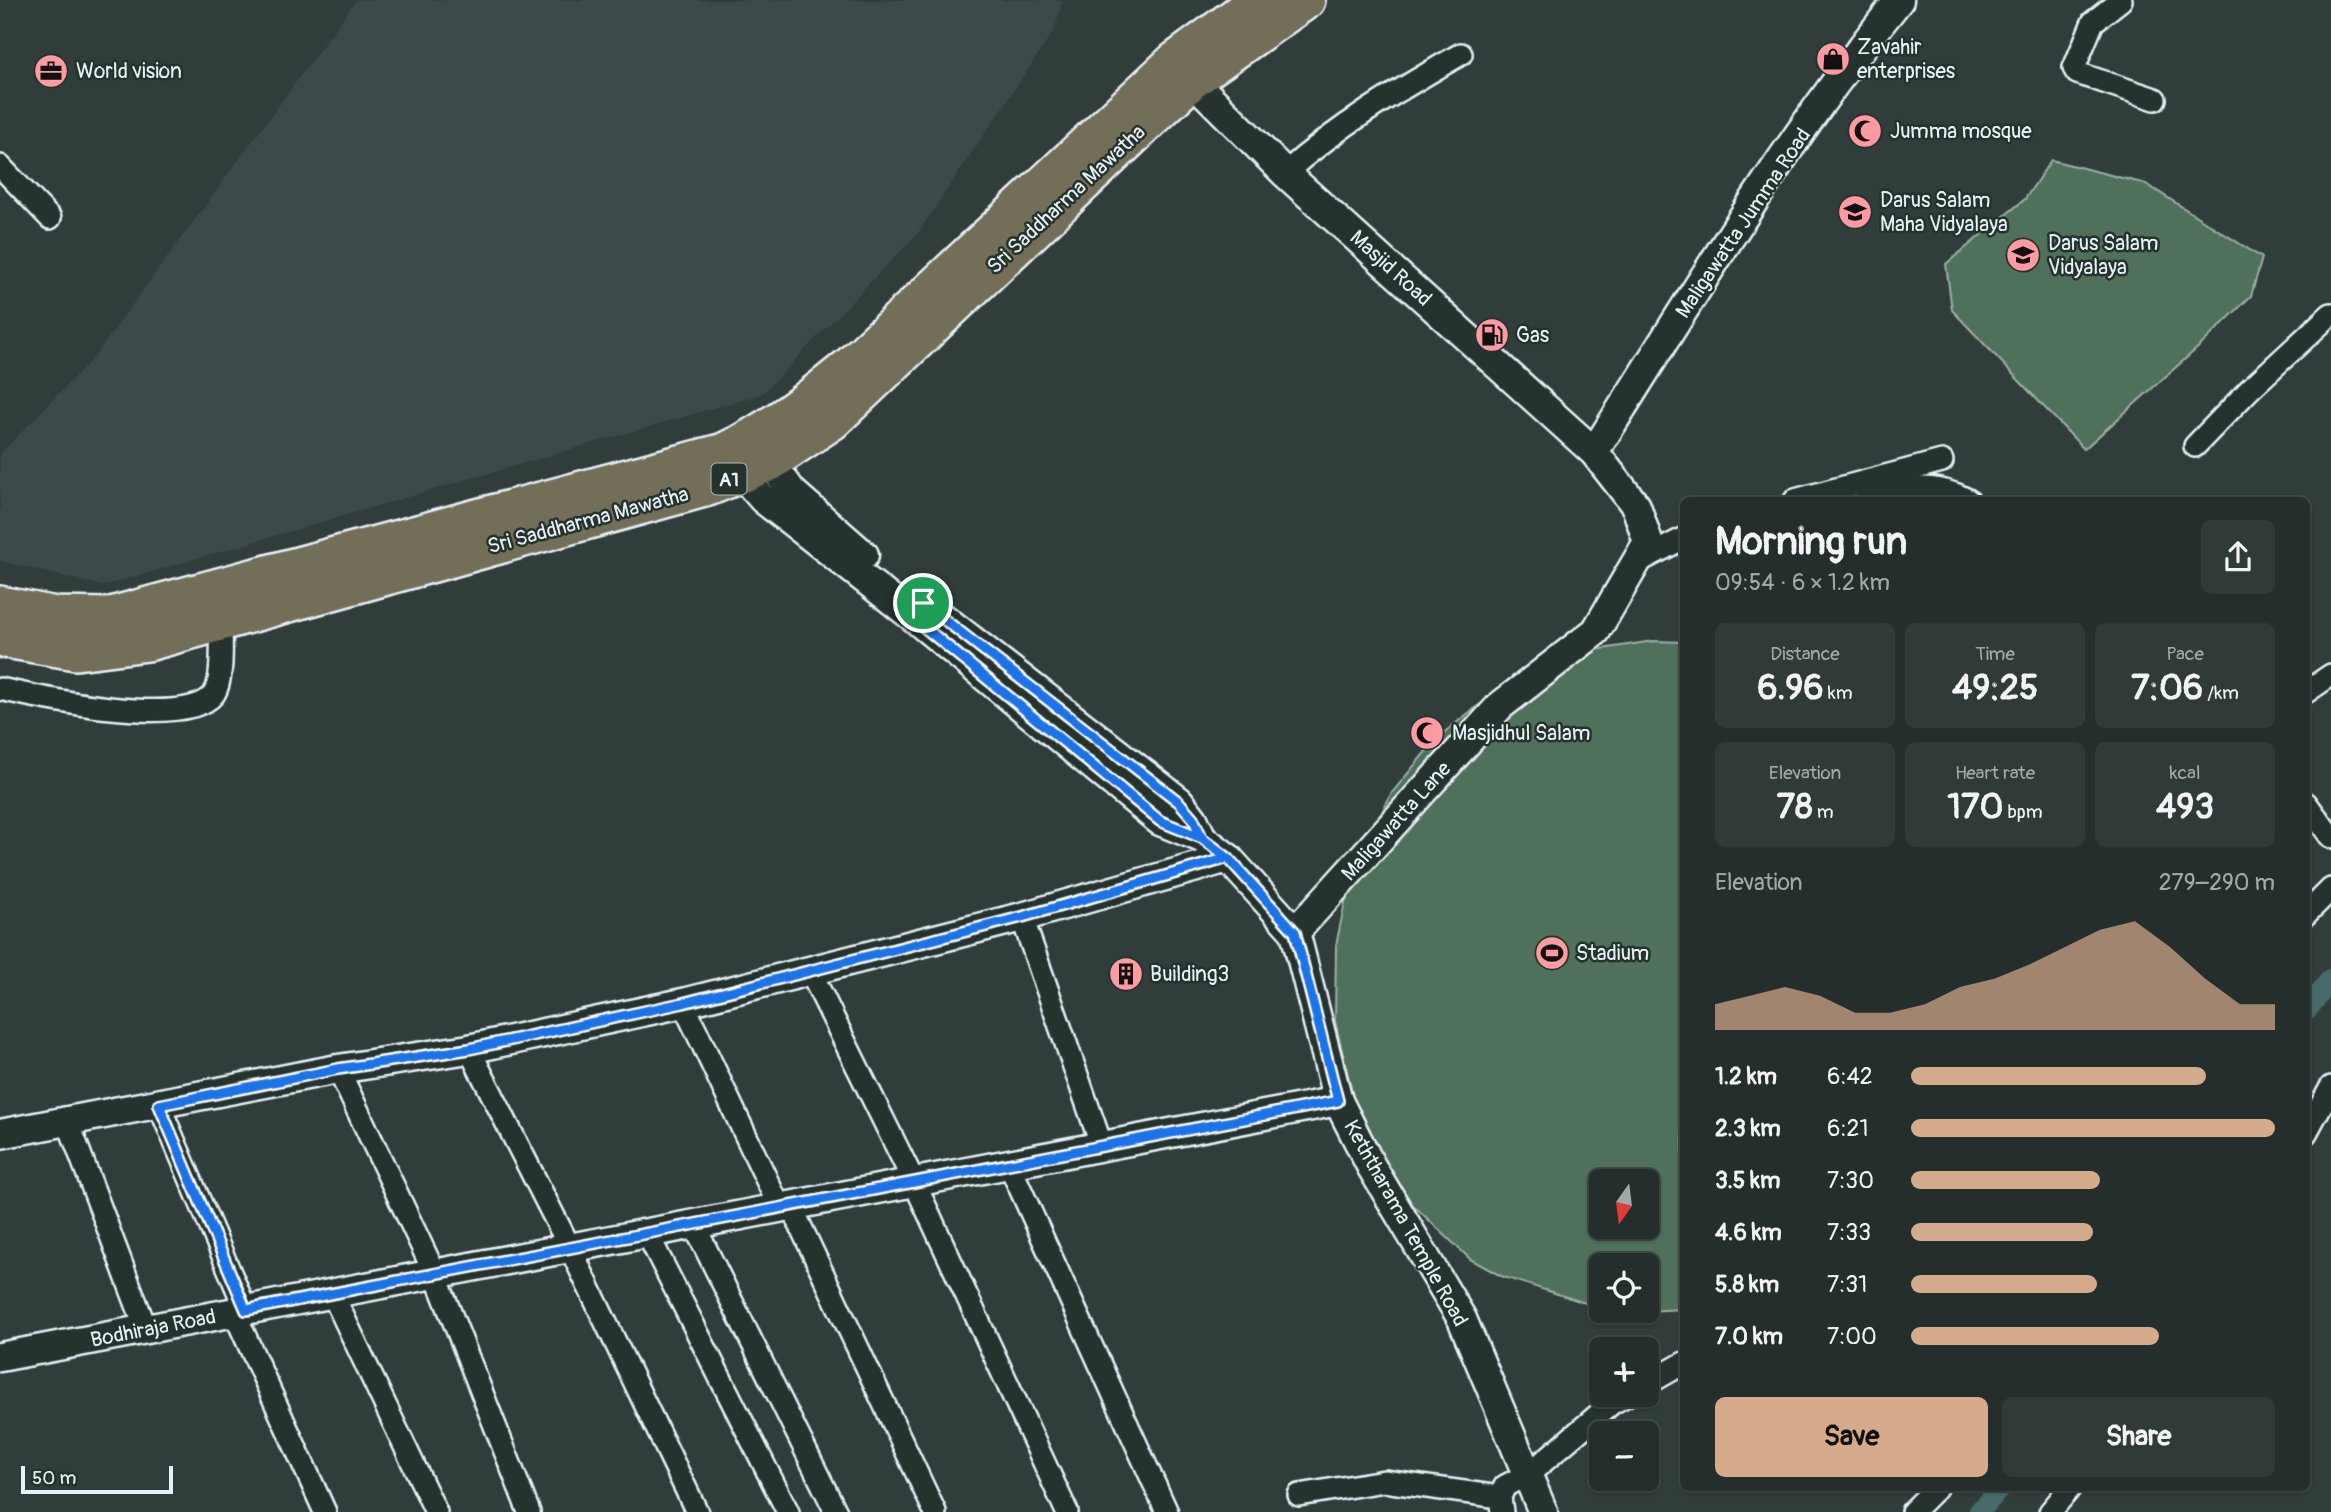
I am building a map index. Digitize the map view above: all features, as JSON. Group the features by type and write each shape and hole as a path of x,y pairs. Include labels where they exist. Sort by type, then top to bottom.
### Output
{"highway":[{"name":"Sri Saddharma Mawatha","path":"0,605 56,616 107,617 747,457 789,416 841,373 1174,62 1258,0"},
{"name":"Sri Saddharma Mawatha","path":"0,638 46,649 92,651 148,642 613,515 832,421 1192,80 1306,0"}],"street":[{"name":"Maligawatta Jumma Road","path":"1594,452 1725,247 1864,44 1899,0"},
{"path":"2121,0 2093,22 2074,68 2077,73 2155,99"},
{"path":"1285,173 1322,140 1366,110 1461,54"},
{"name":"Masjid Road","path":"1192,80 1285,173 1594,452"},
{"path":"0,166 50,218"},
{"path":"2195,446 2250,389 2331,314"},
{"name":"Maligawatta Lane","path":"1295,932 1500,706 1595,631 1648,541 1636,506 1594,452"},
{"name":"Keththarama Temple Road","path":"747,457 814,514 918,610 1081,740 1160,821 1202,838 1228,858 1295,932 1338,1101 1371,1166 1461,1319 1530,1473 1544,1512"},
{"path":"1806,497 1942,461"},
{"path":"1859,497 1911,487 1949,490 1963,497"},
{"path":"1636,563 1680,540"},
{"path":"0,690 72,705 182,710 200,705 213,696 219,685 222,622"},
{"path":"2310,689 2331,676"},
{"path":"2310,808 2331,837"},
{"path":"0,1134 338,1069 469,1049 683,1003 811,973 1022,917 1228,858"},
{"path":"2310,910 2331,890"},
{"path":"1022,917 1102,1146"},
{"path":"811,973 914,1182 1067,1512"},
{"path":"683,1003 935,1512"},
{"path":"469,1049 570,1248 697,1512"},
{"path":"338,1069 435,1274 529,1512"},
{"path":"2310,1126 2331,1087"},
{"name":"Bodhiraja Road","path":"0,1357 1338,1101"},
{"path":"159,1105 240,1311 325,1512"},
{"path":"68,1122 146,1329"},
{"path":"1009,1164 1167,1512"},
{"path":"694,1224 836,1512"},
{"path":"648,1233 788,1512"},
{"path":"332,1293 436,1512"},
{"path":"1659,1377 1680,1365"},
{"path":"1299,1495 1384,1481 1501,1505 1505,1486 1530,1473 1607,1407"},
{"path":"1912,1512 1933,1491"},
{"path":"2050,1512 2068,1491"}],"shaded area":[{"path":"356,0 1063,0 1054,31 918,233 762,394 103,586 0,561 0,454 94,357"}],"green space":[{"path":"2051,160 2146,184 2262,258 2251,296 2202,344 2084,449 1952,310 1946,264 2025,199"},
{"name":"Stadium","path":"1653,641 1680,642 1680,1309 1659,1310 1659,1253 1589,1253 1589,1304 1501,1276 1470,1259 1412,1204 1358,1117 1335,1021 1336,945 1351,874 1391,794 1436,739 1476,707 1525,676 1589,651"}],"waterway":[{"path":"2310,1006 2331,979"},
{"path":"1979,1512 1997,1491"}],"place":[{"name":"Zavahir enterprises","path":"1833,59"},
{"name":"World vision","path":"51,71"},
{"name":"Jumma mosque","path":"1865,131"},
{"name":"Darus Salam Maha Vidyalaya","path":"1855,212"},
{"name":"Darus Salam Vidyalaya","path":"2023,255"},
{"name":"Gas","path":"1492,335"},
{"name":"Masjidhul Salam","path":"1427,733"},
{"name":"Stadium","path":"1552,953"},
{"name":"Building3","path":"1126,974"}],"route":[{"path":"923,603 913,618 1160,821 1202,838 1228,858 1253,882 1295,932 1338,1101 246,1310 159,1105 338,1069 469,1049 683,1003 811,973 1022,917 1228,858 1202,838 1193,818 1179,802 923,603"}]}
